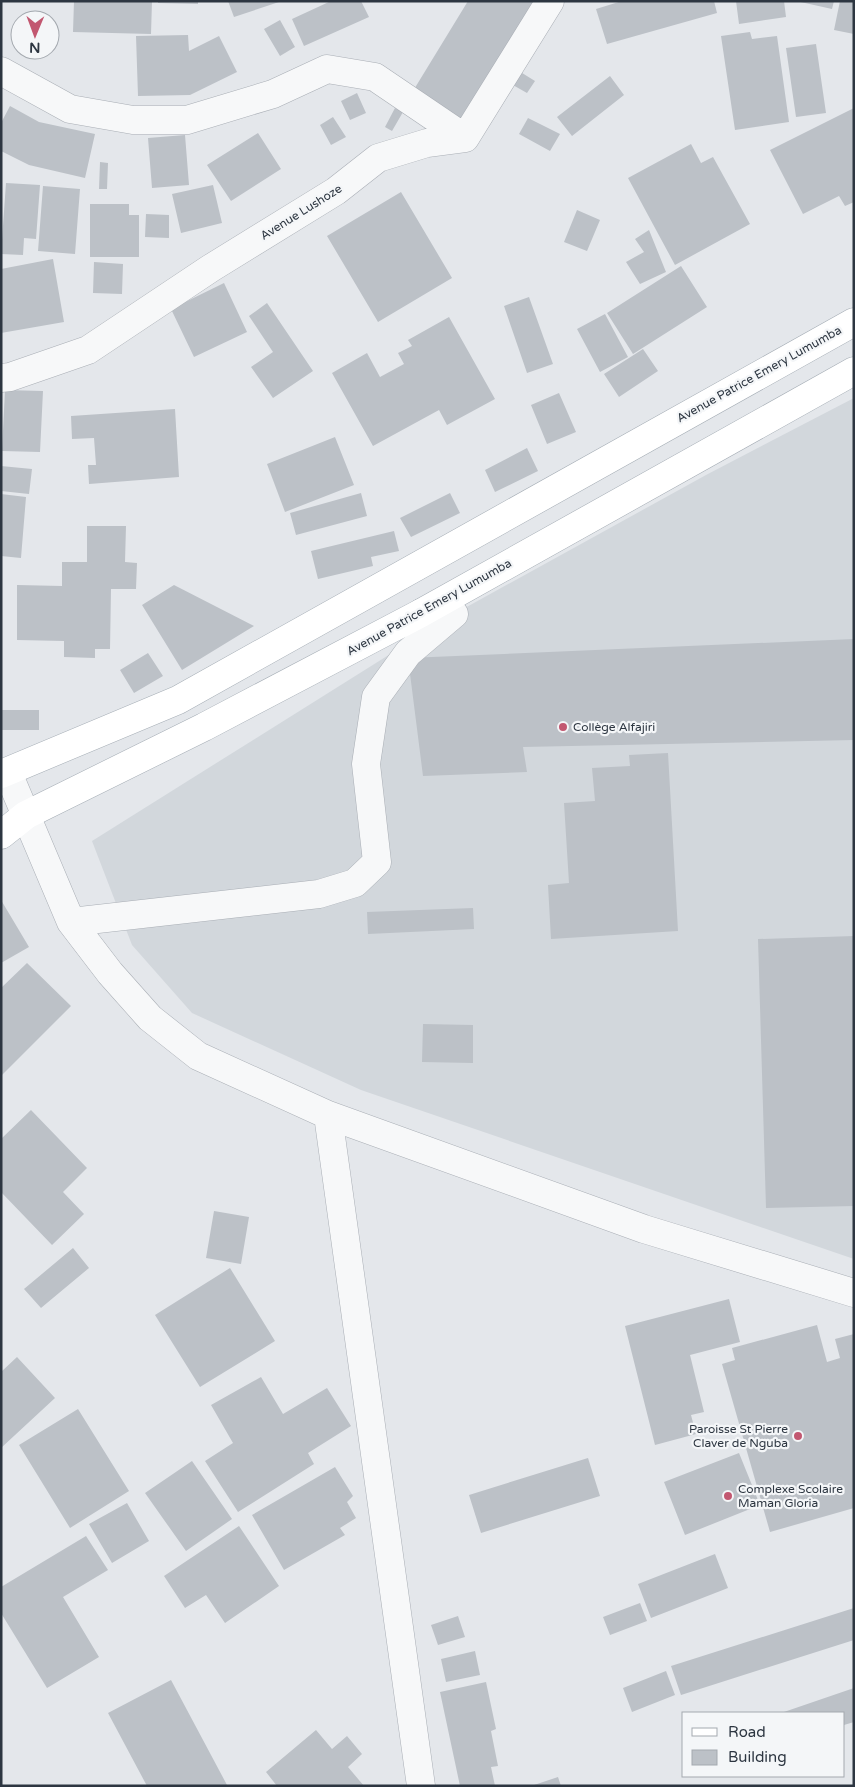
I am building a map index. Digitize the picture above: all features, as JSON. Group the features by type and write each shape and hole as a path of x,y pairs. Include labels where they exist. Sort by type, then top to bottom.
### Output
{"main road":[{"name":"Avenue Patrice Emery Lumumba","path":"5,773 178,700 854,322"},
{"name":"Avenue Patrice Emery Lumumba","path":"1,835 26,815 204,727 421,613 854,371"}],"street":[{"path":"1,71 70,109 132,120 187,120 273,94 327,69 336,70 375,77 465,138 550,1"},
{"name":"Avenue Lushoze","path":"1,378 10,377 88,350 211,268 336,192 378,158 427,143 465,138"},
{"path":"71,922 319,894 355,883 376,862 366,764 376,697 408,653 454,614 421,613"},
{"path":"5,773 26,815 71,922 110,973 150,1018 198,1056 328,1115 644,1229 854,1293"},
{"path":"328,1115 421,1786"}],"shaded area":[{"name":"Collège Alfajiri","path":"854,398 854,1259 361,1090 192,1013 132,945 92,841 454,614 706,475"}],"building":[{"path":"74,1 152,1 151,34 73,32"},
{"path":"158,1 198,1 198,4 158,3"},
{"path":"228,1 279,1 279,2 234,17"},
{"path":"331,1 361,1 369,17 304,46 292,19"},
{"path":"468,1 532,1 537,4 465,123 413,91"},
{"path":"622,1 714,1 717,13 607,44 596,9"},
{"path":"736,1 784,1 786,17 739,24"},
{"path":"796,1 834,1 832,9"},
{"path":"840,1 854,1 854,34 834,30"},
{"path":"280,20 295,47 280,56 264,29"},
{"path":"750,32 752,39 777,36 789,122 735,130 721,36"},
{"path":"188,35 189,51 219,36 237,72 190,95 138,96 136,36"},
{"path":"816,44 826,113 796,117 786,48"},
{"path":"514,68 535,81 527,93 506,81"},
{"path":"610,76 624,95 572,136 557,117"},
{"path":"357,93 366,113 350,120 341,101"},
{"path":"10,106 39,122 95,134 85,178 29,165 1,151 1,123"},
{"path":"395,108 403,112 392,131 385,127"},
{"path":"854,108 854,202 845,206 839,196 803,214 770,150"},
{"path":"333,117 346,137 331,145 320,125"},
{"path":"528,118 560,134 550,151 519,134"},
{"path":"258,133 281,169 231,201 207,165"},
{"path":"185,135 189,185 152,188 148,138"},
{"path":"691,144 701,163 713,157 750,224 675,265 628,178"},
{"path":"100,162 108,163 107,189 99,189"},
{"path":"6,183 40,185 36,239 24,238 23,255 1,254"},
{"path":"213,185 222,223 181,233 172,194"},
{"path":"43,186 80,189 75,254 38,251"},
{"path":"401,192 452,278 378,322 327,236"},
{"path":"90,204 129,204 129,215 139,215 139,257 90,257"},
{"path":"577,210 600,220 587,251 564,242"},
{"path":"146,214 169,215 169,238 145,237"},
{"path":"649,230 666,272 640,284 626,262 644,252 635,239"},
{"path":"53,259 64,322 1,333 1,269"},
{"path":"94,262 123,264 122,294 93,293"},
{"path":"681,266 707,307 633,354 607,313"},
{"path":"224,283 247,332 194,357 171,309"},
{"path":"529,297 553,364 527,373 504,306"},
{"path":"267,303 313,371 273,398 251,367 273,352 249,316"},
{"path":"605,314 628,357 600,372 577,329"},
{"path":"449,317 495,399 447,425 439,410 373,446 332,373 367,353 380,377 404,364 398,353 412,346 408,340"},
{"path":"643,349 658,371 619,397 604,374"},
{"path":"5,390 43,391 40,452 2,451"},
{"path":"559,393 576,432 547,444 531,405"},
{"path":"175,409 179,477 89,484 88,465 96,465 94,438 72,439 71,416"},
{"path":"335,437 354,485 285,512 267,464"},
{"path":"527,448 538,471 495,492 485,470"},
{"path":"1,466 32,469 29,494 1,491"},
{"path":"361,493 367,516 296,535 290,513"},
{"path":"450,493 460,513 411,537 400,518"},
{"path":"1,494 26,497 21,558 1,556"},
{"path":"87,526 126,526 125,562 137,563 136,589 111,589 110,649 95,649 95,658 64,657 64,641 17,640 17,585 62,586 62,562 87,562"},
{"path":"394,531 399,551 371,557 373,566 318,579 311,551"},
{"path":"174,585 254,626 182,670 142,605"},
{"path":"854,639 854,740 523,747 527,772 423,776 408,658"},
{"path":"148,653 163,676 134,693 120,670"},
{"path":"1,710 39,710 39,730 1,730"},
{"path":"668,753 678,931 551,939 548,885 569,883 564,803 595,801 592,768 630,766 629,755"},
{"path":"1,900 29,947 1,963"},
{"path":"473,908 474,929 368,934 367,912"},
{"path":"854,936 854,1206 766,1208 758,939"},
{"path":"27,963 71,1006 1,1076 1,988"},
{"path":"423,1024 473,1025 473,1063 422,1062"},
{"path":"31,1110 87,1168 63,1192 84,1214 52,1245 1,1192 1,1139"},
{"path":"214,1211 249,1217 241,1264 206,1258"},
{"path":"73,1248 89,1268 41,1308 24,1289"},
{"path":"230,1268 275,1341 200,1387 155,1315"},
{"path":"729,1299 740,1342 690,1355 704,1412 691,1415 696,1434 655,1445 625,1326"},
{"name":"Paroisse St Pierre Claver de Nguba","path":"817,1325 827,1362 840,1358 835,1339 854,1334 854,1508 770,1532 722,1364 735,1360 732,1348"},
{"path":"17,1357 55,1398 1,1448 1,1372"},
{"path":"261,1377 283,1414 327,1388 351,1426 308,1453 314,1464 238,1512 205,1461 233,1443 211,1405"},
{"path":"78,1409 129,1491 70,1528 19,1445"},
{"path":"739,1453 760,1505 685,1535 664,1482"},
{"path":"588,1458 600,1496 481,1533 469,1495"},
{"path":"192,1461 232,1519 186,1551 145,1493"},
{"path":"335,1467 353,1496 347,1502 356,1518 340,1528 345,1535 284,1570 252,1515"},
{"path":"127,1503 149,1541 112,1563 89,1524"},
{"path":"239,1526 279,1586 225,1623 206,1595 185,1608 164,1576"},
{"path":"86,1536 108,1570 63,1597 99,1657 47,1688 1,1613 1,1587"},
{"path":"715,1554 728,1588 651,1618 638,1584"},
{"path":"640,1603 647,1621 610,1635 603,1617"},
{"path":"854,1608 854,1640 681,1695 671,1666"},
{"path":"458,1616 465,1637 438,1645 431,1625"},
{"path":"475,1651 480,1675 446,1682 441,1659"},
{"path":"666,1671 675,1695 632,1712 623,1688"},
{"path":"171,1680 227,1785 147,1786 108,1713"},
{"path":"486,1682 496,1729 491,1731 498,1766 491,1767 495,1786 460,1786 440,1692"},
{"path":"854,1688 854,1722 845,1725 845,1712 784,1712"},
{"path":"316,1730 332,1749 347,1736 362,1754 348,1767 364,1786 277,1786 266,1772"},
{"path":"558,1777 561,1786 534,1786 534,1785"}],"place":[{"name":"Collège Alfajiri","path":"563,727"},
{"name":"Paroisse St Pierre Claver de Nguba","path":"798,1436"},
{"name":"Complexe Scolaire Maman Gloria","path":"728,1496"}]}
